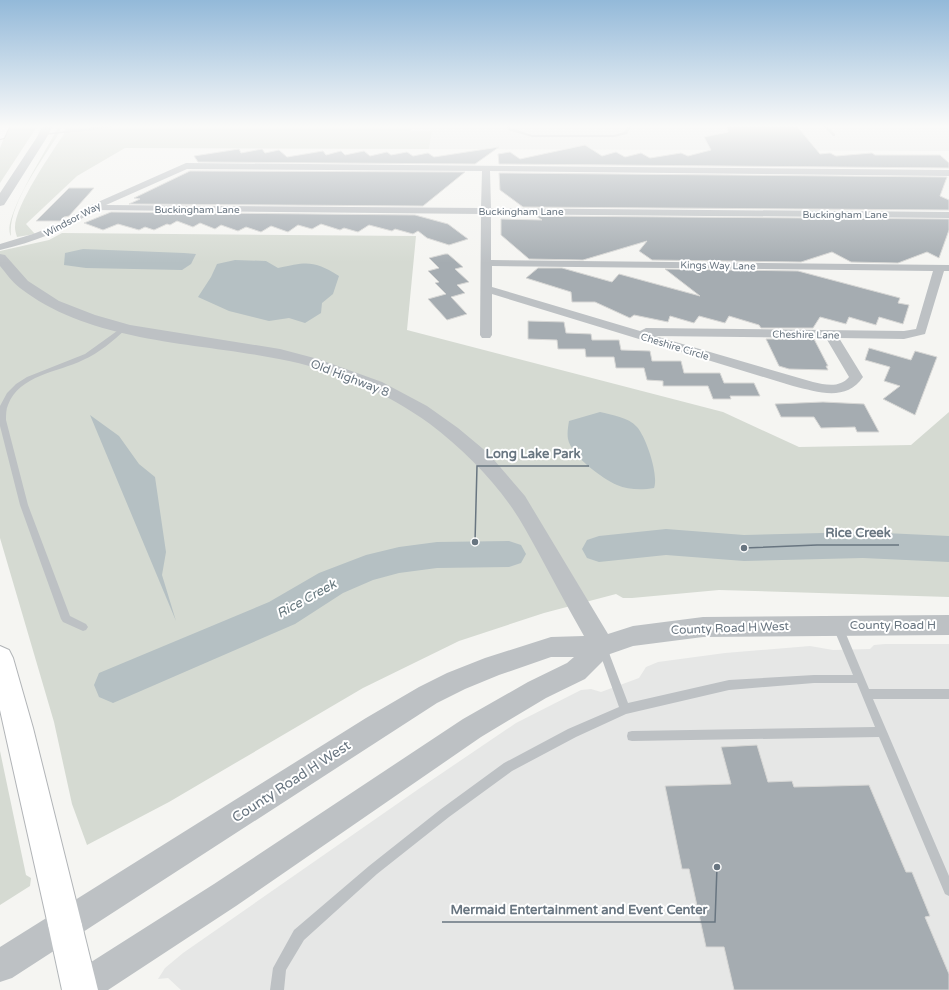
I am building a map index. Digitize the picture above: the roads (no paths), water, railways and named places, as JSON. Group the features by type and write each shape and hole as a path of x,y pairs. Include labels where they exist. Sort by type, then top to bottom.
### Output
{"main road":[{"path":"0,658 19,728 79,990"}],"street":[{"path":"0,202 19,171"},
{"name":"Windsor Way","path":"0,247 39,236 82,215 92,208 174,171"},
{"path":"486,171 486,335"},
{"path":"856,171 949,172"},
{"name":"Buckingham Lane","path":"92,208 949,215"},
{"name":"Old Highway 8","path":"0,258 6,268 22,284 48,301 77,314 124,328 274,353 310,361 338,370 406,401 443,425 488,465 518,502 602,646"},
{"name":"Kings Way Lane","path":"486,263 944,268"},
{"name":"Cheshire Lane","path":"626,331 904,335 921,331 944,268"},
{"name":"Cheshire Circle","path":"486,289 798,383 824,388 844,388 854,382 856,377 830,334"},
{"name":"County Road H West","path":"0,966 375,727 449,684 494,666 551,647 602,646 633,636 703,627 837,625"},
{"name":"County Road H","path":"837,625 949,625"},
{"name":"County Road H West","path":"79,990 225,895 472,728 537,690 576,671 602,646"}],"lane":[{"path":"82,627 66,619 24,505 2,420 2,411 10,394 20,384 37,375 89,355 124,328"},
{"path":"837,625 949,890"},
{"path":"602,646 625,709"},
{"path":"277,990 280,968 299,935 372,870 444,813 508,767 625,709 729,685 814,679 860,679"},
{"path":"866,694 949,694"},
{"path":"632,736 882,732"}],"waterway":[{"name":"Rice Creek","path":"599,549 666,542 744,548 863,545 949,549"},
{"name":"Rice Creek","path":"113,685 282,613 331,583 366,568 399,560 437,555 509,554"}],"place":[{"name":"Long Lake Park","path":"475,542"},
{"name":"Rice Creek","path":"744,548"},
{"name":"Mermaid Entertainment and Event Center","path":"717,867"}]}
